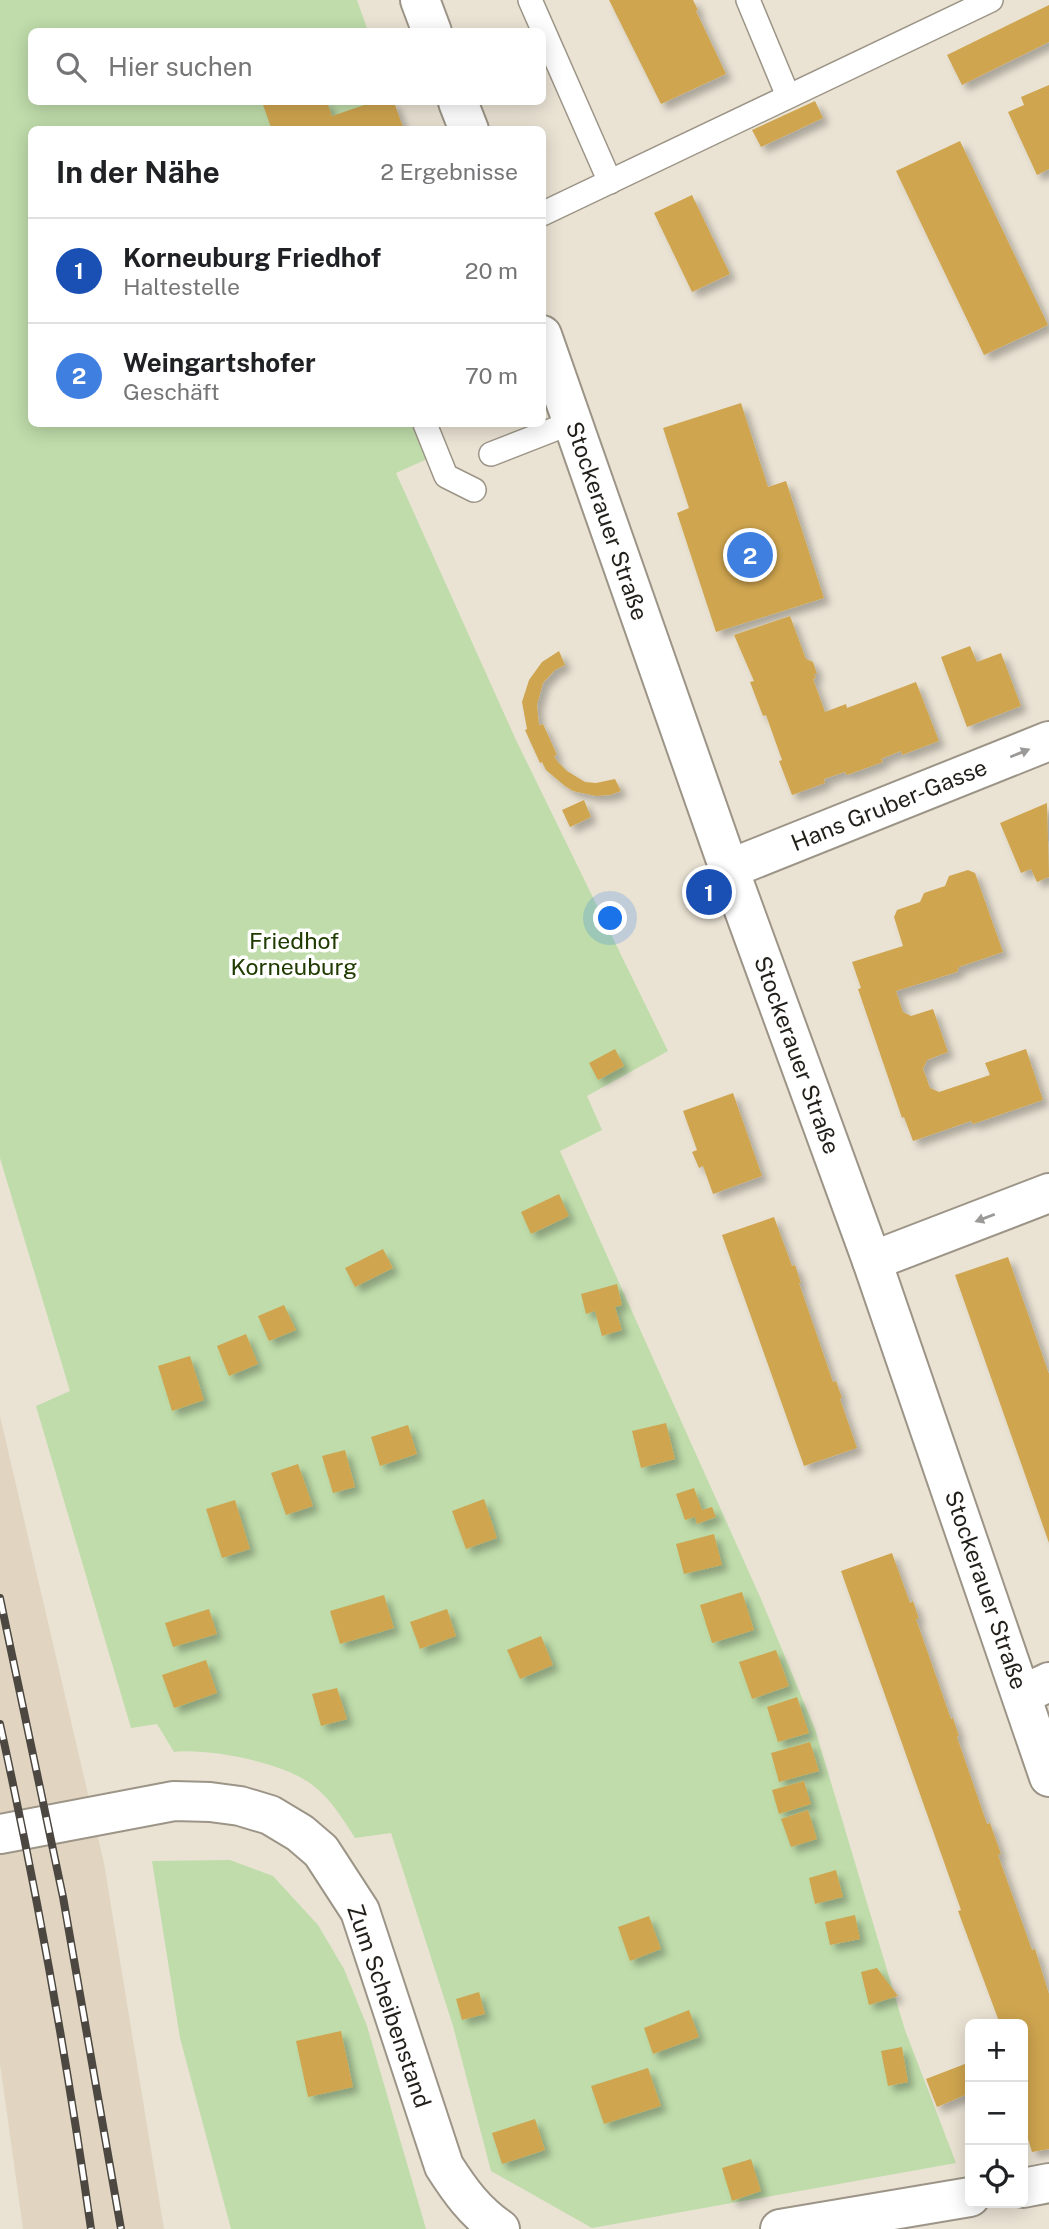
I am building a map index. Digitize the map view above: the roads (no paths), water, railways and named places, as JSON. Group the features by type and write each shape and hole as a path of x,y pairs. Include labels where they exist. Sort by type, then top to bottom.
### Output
{"main road":[{"path":"421,0 431,28"},
{"path":"459,105 467,126"},
{"name":"Stockerauer Straße","path":"546,346 729,869 872,1261 1035,1688 1049,1777"},
{"name":"Hans Gruber-Gasse","path":"729,869 1049,741"},
{"path":"872,1261 1049,1194"},
{"name":"Zum Scheibenstand","path":"0,1834 174,1801 240,1806 270,1815 300,1833 321,1851 360,1911 444,2165 461,2194 483,2217 500,2229"},
{"path":"1028,2187 1049,2183"},
{"path":"780,2229 965,2198"}],"lane":[{"path":"530,0 542,28"},
{"path":"748,0 788,96"},
{"path":"546,212 991,0"},
{"path":"546,36 610,182"},
{"path":"491,454 573,422"},
{"path":"426,427 446,476 474,490"}],"railway":[{"path":"0,1598 63,1897 121,2229"},
{"path":"0,1724 50,1976 91,2229"}],"place":[{"name":"Weingartshofer","path":"750,555"},
{"name":"Korneuburg Friedhof","path":"709,892"}],"park label":[{"name":"Friedhof Korneuburg","path":"294,954"}]}
